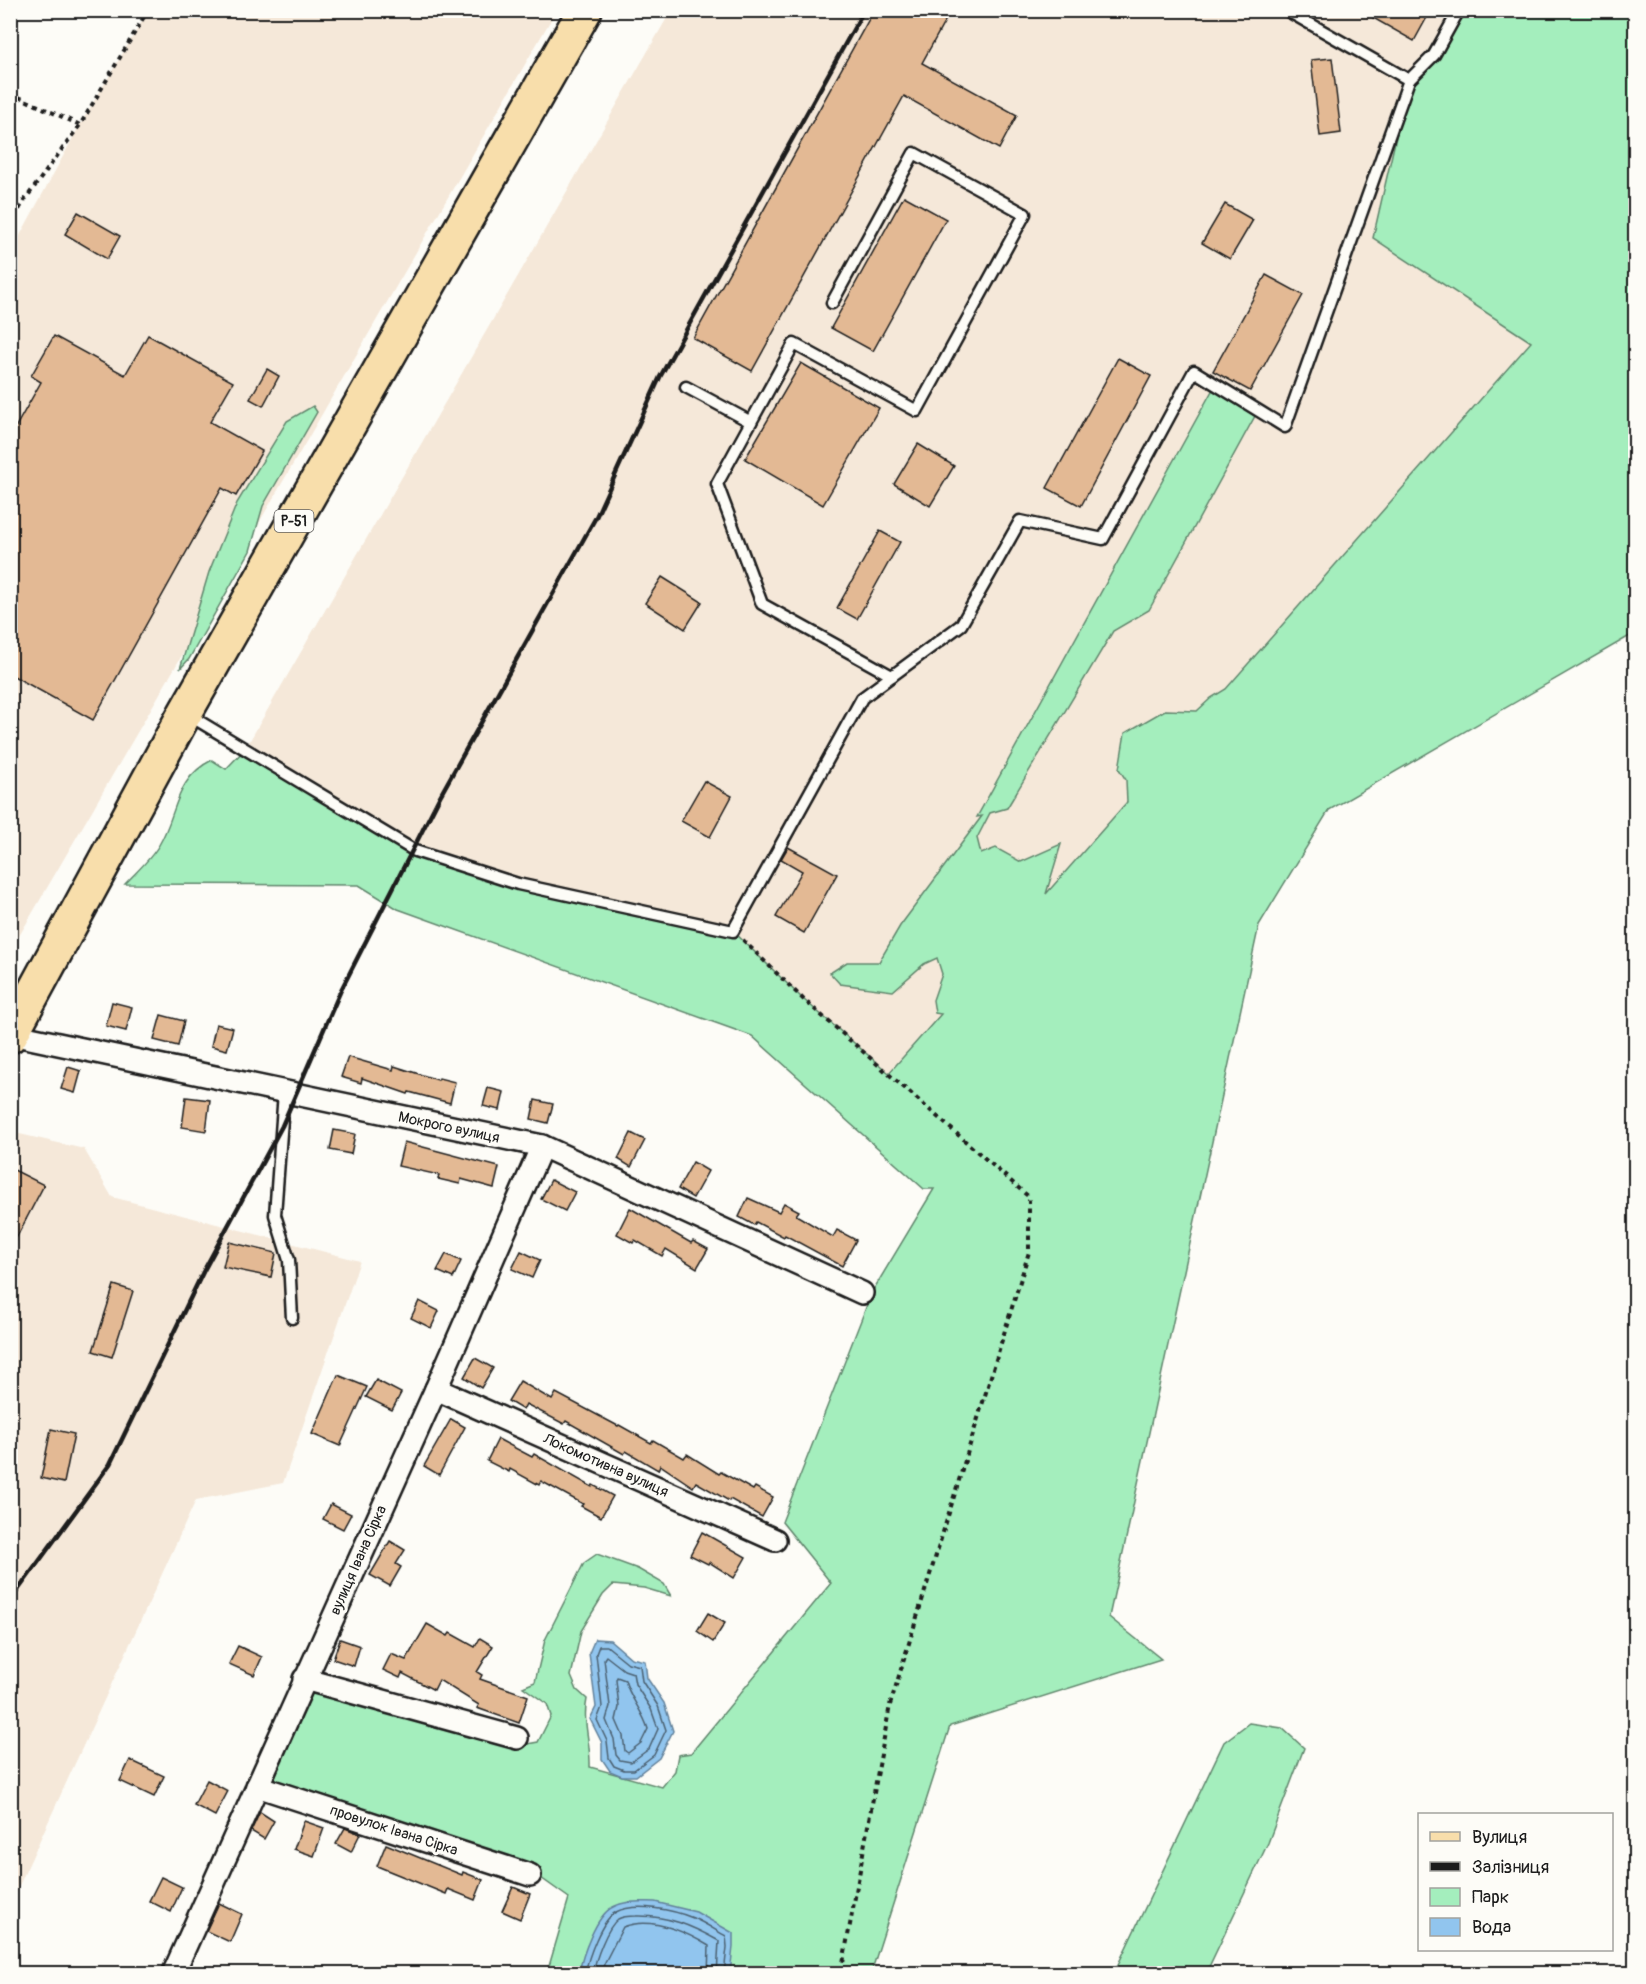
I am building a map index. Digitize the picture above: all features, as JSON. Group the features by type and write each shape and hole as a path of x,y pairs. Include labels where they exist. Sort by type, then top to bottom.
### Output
{"main road":[{"name":"Р-51","path":"11,1035 185,713 585,10"}],"street":[{"name":"Мокрого вулиця","path":"11,1035 542,1146 862,1293"},
{"name":"вулиця Івана Сірка","path":"173,1974 436,1389 542,1146"},
{"name":"Локомотивна вулиця","path":"436,1389 775,1540"},
{"path":"304,1679 517,1738"},
{"name":"провулок Івана Сірка","path":"257,1786 530,1875"}],"lane":[{"path":"1286,10 1409,80"},
{"path":"185,713 415,851 518,884 733,931 862,698 961,625 1020,521 1103,538 1194,371 1285,427 1409,80 1434,55 1459,10"},
{"path":"832,303 914,153 1025,214 917,411 794,344 717,484 762,604 892,676"},
{"path":"686,387 751,422"},
{"path":"284,1092 275,1215 289,1260 292,1318"}],"path":[{"path":"10,225 24,201 80,125 148,10"},
{"path":"10,93 80,125"},
{"path":"733,931 803,999 1029,1197 1029,1252 890,1705 841,1974"}],"shaded area":[{"path":"148,11 556,11 11,950 11,252 80,125"},
{"path":"671,11 1455,11 1373,238 1531,342 889,1074 803,999 733,931 518,884 415,851 245,749"},
{"path":"11,1132 84,1149 112,1197 360,1261 283,1483 196,1500 11,1903"}],"green space":[{"path":"1455,11 1635,11 1635,633 1329,810 1259,925 1109,1617 1161,1659 950,1726 871,1973 547,1973 569,1898 531,1871 272,1786 307,1685 517,1746 538,1742 551,1716 547,1704 523,1687 535,1682 545,1640 584,1563 597,1554 638,1569 664,1584 671,1596 644,1588 613,1585 603,1595 581,1631 571,1676 577,1690 587,1699 590,1767 662,1787 675,1771 678,1755 691,1753 831,1583 782,1522 872,1292 934,1189 924,1189 752,1036 398,909 359,885 125,884 159,845 178,798 190,777 212,760 226,769 245,749 415,851 518,884 733,931 803,999 889,1073 941,1014 935,1013 933,1000 942,974 937,958 924,964 893,991 840,984 830,973 847,962 879,962 900,926 982,816 977,817 1213,389 1255,416 1149,610 1113,631 1007,808 990,813 977,838 981,854 996,848 1021,862 1061,844 1046,894 1127,802 1126,780 1119,769 1125,733 1165,710 1197,711 1211,698 1226,689 1531,342 1373,238 1409,80"},
{"path":"313,406 317,412 263,506 250,551 189,659 180,669 209,572 237,503 287,421"},
{"path":"1249,1723 1282,1728 1304,1748 1268,1843 1206,1973 1114,1973 1224,1742"}],"water":[{"path":"595,1639 610,1640 631,1658 645,1661 647,1678 664,1703 673,1731 659,1758 636,1776 622,1776 610,1771 602,1759 602,1743 590,1719 596,1707 589,1653"},
{"path":"655,1902 696,1912 733,1933 730,1973 579,1973 591,1937 607,1911 623,1903"}],"building":[{"path":"874,10 951,10 922,63 1017,115 999,149 904,96 752,371 693,338"},
{"path":"1359,10 1431,10 1414,41"},
{"path":"1332,58 1341,133 1320,136 1311,60"},
{"path":"904,196 946,219 873,351 831,328"},
{"path":"1225,204 1253,220 1230,259 1202,243"},
{"path":"78,212 120,236 107,259 65,234"},
{"path":"1266,275 1303,295 1250,391 1213,371"},
{"path":"148,335 233,382 210,422 262,451 236,496 222,488 93,720 10,674 10,437 41,382 31,376 54,336 125,375"},
{"path":"1118,358 1151,376 1081,506 1047,488"},
{"path":"801,363 879,408 823,505 745,459"},
{"path":"267,369 279,376 263,406 250,399"},
{"path":"918,444 954,466 930,506 894,484"},
{"path":"880,531 900,542 857,619 837,608"},
{"path":"662,577 702,602 685,629 645,603"},
{"path":"704,781 732,796 710,837 681,821"},
{"path":"788,847 837,874 804,933 776,917 802,871 781,859"},
{"path":"112,1002 132,1007 126,1031 106,1026"},
{"path":"161,1015 184,1021 178,1046 154,1040"},
{"path":"216,1024 233,1028 227,1050 211,1046"},
{"path":"348,1057 393,1070 394,1066 438,1080 439,1078 455,1082 450,1103 409,1092 408,1094 362,1078 361,1083 341,1077"},
{"path":"68,1067 81,1071 75,1093 61,1089"},
{"path":"488,1088 504,1092 500,1110 483,1106"},
{"path":"186,1097 210,1100 206,1131 182,1127"},
{"path":"535,1100 553,1104 548,1123 531,1119"},
{"path":"334,1130 355,1134 351,1154 330,1150"},
{"path":"631,1133 645,1140 631,1167 618,1159"},
{"path":"404,1142 499,1167 494,1188 461,1179 460,1184 438,1179 439,1175 398,1166"},
{"path":"693,1162 708,1171 693,1198 678,1189"},
{"path":"10,1168 44,1185 10,1250"},
{"path":"551,1180 575,1192 565,1211 541,1199"},
{"path":"748,1198 779,1212 784,1203 799,1211 796,1215 833,1237 837,1230 856,1240 842,1266 785,1235 784,1237 756,1222 754,1225 739,1217"},
{"path":"630,1208 691,1243 693,1241 708,1249 697,1268 666,1249 662,1256 635,1240 633,1243 617,1234"},
{"path":"229,1242 276,1253 271,1277 223,1267"},
{"path":"521,1251 540,1260 532,1278 512,1269"},
{"path":"446,1254 461,1261 453,1278 437,1271"},
{"path":"114,1285 133,1291 112,1357 93,1351"},
{"path":"419,1301 439,1311 431,1328 411,1318"},
{"path":"475,1358 493,1368 481,1388 464,1377"},
{"path":"338,1375 367,1387 340,1446 312,1434"},
{"path":"376,1380 401,1393 392,1410 366,1397"},
{"path":"520,1381 552,1400 556,1393 651,1443 653,1440 684,1458 687,1454 719,1474 721,1472 753,1490 755,1487 773,1497 762,1517 696,1482 693,1487 660,1465 658,1470 626,1451 624,1454 566,1421 564,1424 526,1404 523,1410 508,1401"},
{"path":"451,1419 465,1427 439,1475 424,1466"},
{"path":"51,1429 74,1434 64,1483 41,1478"},
{"path":"498,1439 532,1457 534,1454 592,1487 593,1485 613,1496 601,1517 581,1506 583,1504 541,1481 539,1485 510,1469 509,1472 487,1461"},
{"path":"331,1504 351,1514 343,1529 323,1519"},
{"path":"702,1532 746,1557 734,1578 709,1562 708,1564 690,1555"},
{"path":"390,1541 405,1550 396,1564 401,1567 390,1586 370,1575"},
{"path":"708,1613 725,1623 713,1642 697,1631"},
{"path":"427,1624 448,1636 450,1633 475,1647 480,1638 493,1646 477,1672 482,1675 480,1679 528,1696 519,1723 477,1708 479,1705 439,1680 434,1690 402,1673 400,1678 383,1670 391,1654 406,1660"},
{"path":"340,1639 360,1646 354,1666 333,1659"},
{"path":"238,1646 262,1657 254,1675 229,1664"},
{"path":"130,1760 164,1776 154,1797 120,1781"},
{"path":"207,1780 228,1791 215,1816 194,1805"},
{"path":"260,1812 274,1821 264,1839 251,1831"},
{"path":"304,1821 324,1828 314,1856 294,1849"},
{"path":"345,1828 360,1834 351,1852 336,1844"},
{"path":"386,1844 462,1875 463,1872 483,1880 475,1900 448,1889 446,1894 377,1866"},
{"path":"161,1877 182,1887 171,1912 149,1901"},
{"path":"513,1887 530,1894 520,1919 502,1911"},
{"path":"219,1903 242,1914 230,1942 206,1931"}],"railway":[{"path":"10,1601 110,1464 203,1272 282,1126 340,992 440,796 596,517 660,377 864,10"}]}
